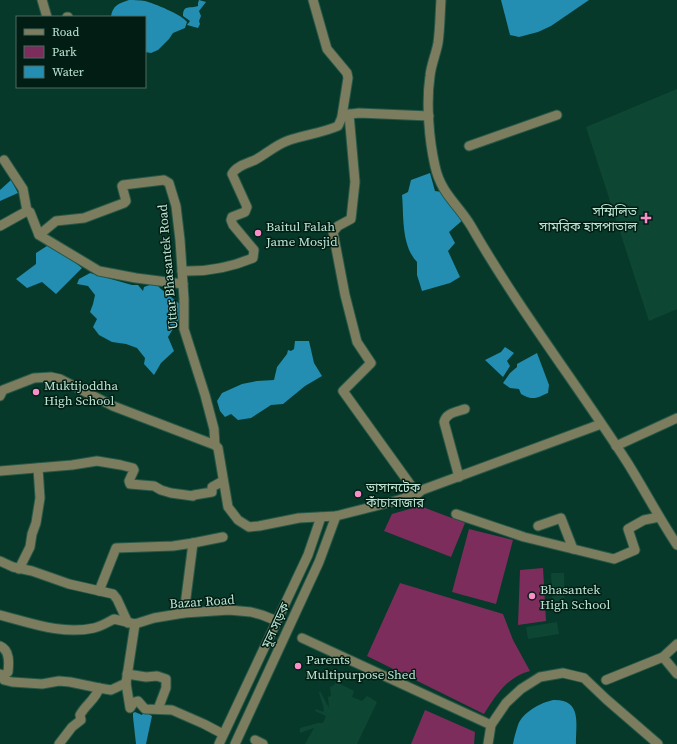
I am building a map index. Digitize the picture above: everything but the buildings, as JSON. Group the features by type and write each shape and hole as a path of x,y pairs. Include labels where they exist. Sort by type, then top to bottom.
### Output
{"street":[{"path":"42,0 47,16"},
{"path":"313,0 327,49 347,74 348,78 346,115 355,182 351,219 338,226 333,232 345,295 357,342 371,363 342,392 417,494"},
{"path":"441,0 437,46 433,59 428,95 432,155 442,186 468,221 509,288 616,446 659,517 673,531 677,545"},
{"path":"346,115 403,114 424,117 429,116"},
{"path":"182,270 202,272 232,266 253,258 254,250 232,224 231,220 232,217 247,210 247,207 233,179 233,170 257,159 286,141 338,126 346,115"},
{"path":"469,146 557,115"},
{"path":"4,160 22,189 27,211 30,212 39,235 99,271 136,278 183,284"},
{"name":"Uttar Bhasantek Road","path":"39,235 56,221 84,218 124,203 126,201 123,185 164,180 169,183 176,206 183,284 184,329 214,429 215,445 218,448 228,507 238,520 248,527 299,518 321,517"},
{"path":"0,226 27,211"},
{"path":"0,396 4,386 34,378 51,377 60,379 113,406 215,445"},
{"path":"460,477 444,422 447,415 465,409"},
{"path":"616,446 677,418"},
{"path":"321,517 336,516 399,500 417,494 422,490 601,424"},
{"path":"0,471 97,461 133,468 134,470 129,481 130,484 154,486 171,493 193,496 212,492 212,487 223,481"},
{"path":"19,569 30,546 36,523 40,498 38,468"},
{"path":"456,514 524,537 614,559 635,550 628,529 644,520 659,517"},
{"name":"মূল সড়ক","path":"235,744 319,562 336,516"},
{"name":"মূল সড়ক","path":"219,744 308,555 321,517"},
{"path":"538,526 561,518 574,549"},
{"path":"99,591 116,548 173,546 223,537"},
{"path":"184,613 193,543"},
{"path":"0,561 19,569 32,571 69,584 113,594 132,624 126,678 130,708 134,702 138,701 145,709 172,710 223,734"},
{"name":"Bazar Road","path":"132,624 154,618 184,613 220,610 242,611 262,615 277,621"},
{"path":"0,615 52,629 68,630 95,628 114,619 132,624"},
{"path":"302,638 491,725"},
{"path":"606,680 663,656 677,644"},
{"path":"0,646 7,651 8,672 2,675 4,680 12,682 42,684 59,681 111,690 126,678 157,676 166,679 166,688 158,709"},
{"path":"663,656 677,674"},
{"path":"488,744 491,725 506,703 521,689 540,677 563,673 584,678 658,744"},
{"path":"59,744 72,727 81,720 80,715 84,707 98,693 99,688"},
{"path":"237,707 250,712"}],"shaded area":[{"name":"সম্মিলিত সামরিক হাসপাতাল","path":"677,89 677,309 649,321 586,127"},
{"name":"Bhasantek High School","path":"551,573 564,573 565,609 553,609"},
{"name":"Bhasantek High School","path":"557,622 559,634 528,639 526,627"},
{"path":"336,682 354,691 352,697 362,701 367,696 377,702 357,744 305,744 314,728 300,733 300,728 323,723 326,716 315,711 316,709 323,712 324,709 319,693 320,691 329,708 328,697 331,696 330,687"}],"green space":[{"path":"420,506 465,523 451,557 384,531 392,514"},
{"path":"469,529 513,540 496,604 452,592"},
{"name":"Bhasantek High School","path":"543,568 546,621 518,625 520,570"},
{"path":"400,583 503,614 513,640 530,671 509,682 493,700 484,714 367,656"},
{"path":"425,710 475,732 474,744 411,744"}],"water":[{"path":"139,0 161,7 184,19 187,22 185,28 173,33 158,50 151,53 146,52 146,16 111,16 114,8 122,2"},
{"path":"199,0 206,2 199,11 201,16 198,28 187,25 190,21 183,16 183,12 186,8 198,6"},
{"path":"501,0 589,0 551,26 538,32 519,37 510,35"},
{"path":"430,173 435,191 442,192 464,219 449,232 455,243 448,251 460,277 450,283 422,291 417,275 417,262 408,247 404,230 402,195 408,192 411,180"},
{"path":"11,180 18,193 0,201 0,190"},
{"path":"50,244 82,268 56,294 42,282 27,288 16,279 36,264 36,253"},
{"path":"90,273 132,285 138,285 143,291 144,287 155,283 182,306 179,319 168,337 174,351 161,363 154,375 144,364 145,358 137,348 126,344 112,342 99,335 93,327 97,319 90,312 95,295 88,286 77,284 79,279"},
{"path":"295,341 309,341 314,363 322,376 305,386 283,404 271,405 251,418 238,420 231,414 225,417 220,411 217,401 222,393 242,384 274,380 277,367 287,354 288,350 291,351 294,349"},
{"path":"505,347 514,353 507,361 510,366 503,377 485,360 501,352"},
{"path":"537,353 549,385 548,393 532,398 521,394 519,389 510,388 503,383 510,373 517,367 517,364"},
{"path":"553,700 562,701 569,704 573,708 576,721 576,744 513,744 520,720 528,712 543,703"},
{"path":"135,712 142,715 143,713 147,713 152,716 146,744 136,744 133,717 133,713"}],"place":[{"name":"সম্মিলিত সামরিক হাসপাতাল","path":"646,218"},
{"name":"Baitul Falah Jame Mosjid","path":"258,233"},
{"name":"Muktijoddha High School","path":"36,392"},
{"name":"ভাসানটেক কাঁচাবাজার","path":"358,494"},
{"name":"Bhasantek High School","path":"532,596"},
{"name":"Parents Multipurpose Shed","path":"298,666"}]}
